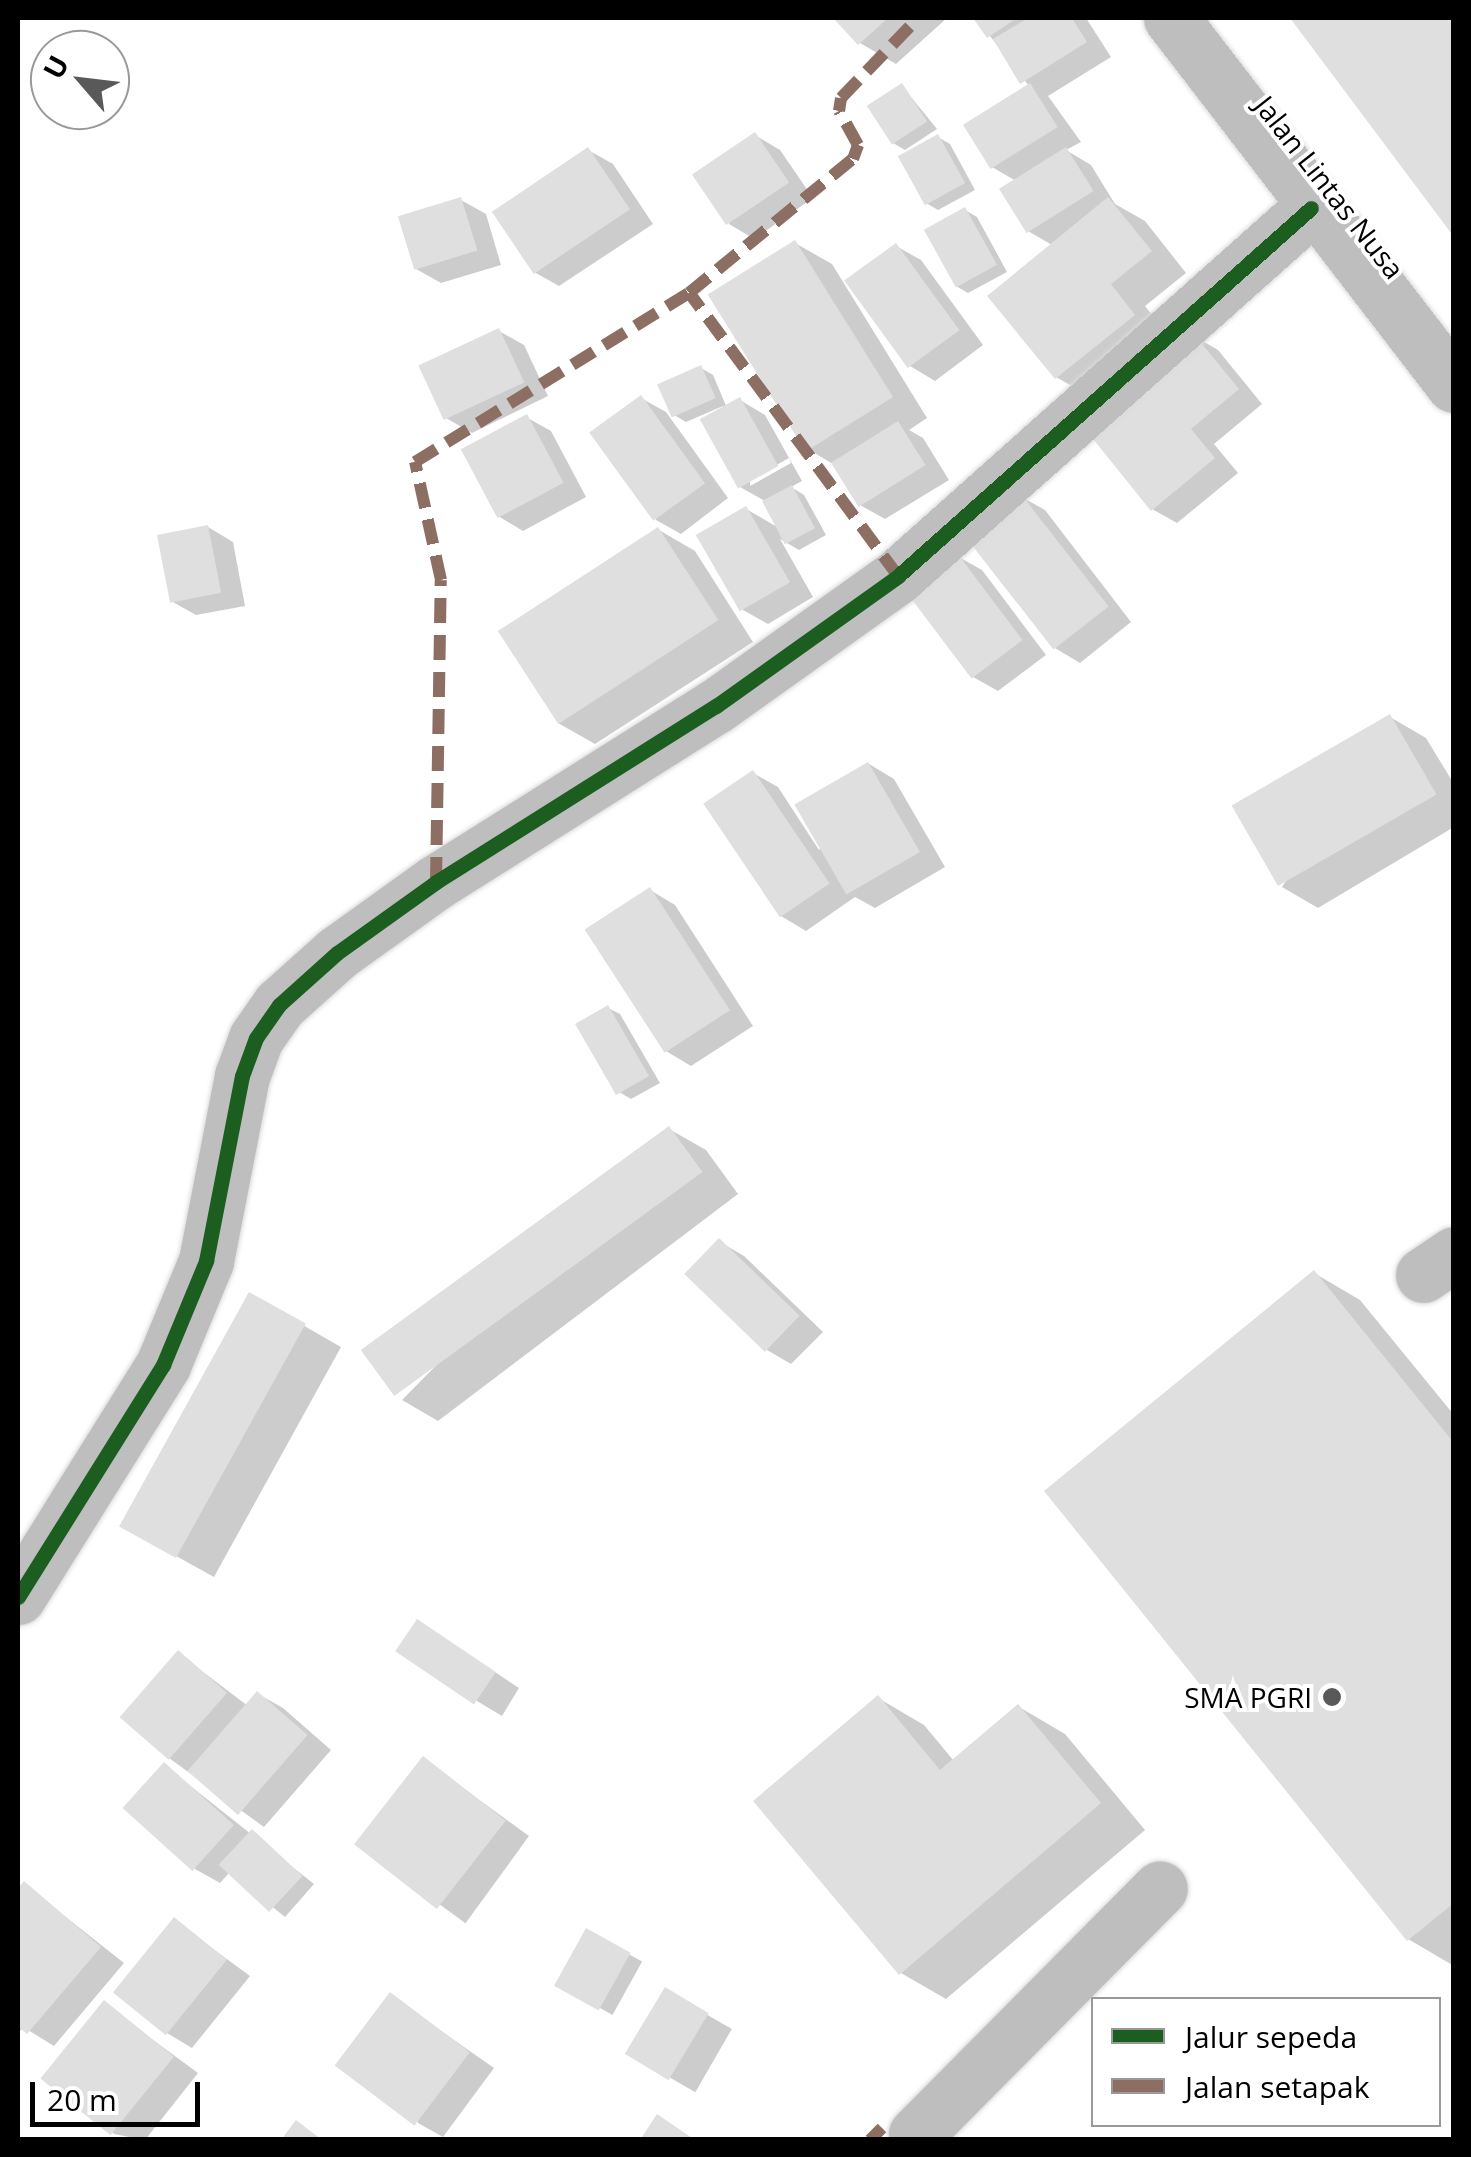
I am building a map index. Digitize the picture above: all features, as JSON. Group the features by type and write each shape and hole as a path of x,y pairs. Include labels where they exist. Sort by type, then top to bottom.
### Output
{"main road":[{"name":"Jalan Lintas Nusa","path":"1171,18 1312,208 1454,385"},
{"path":"18,1596 163,1365 206,1260 242,1076 256,1038 279,1004 337,952 436,882 716,706 898,576 1312,208"},
{"path":"907,2134 1160,1888"}],"building":[{"path":"833,18 888,18 858,45"},
{"path":"973,18 1017,18 987,38"},
{"path":"1028,18 1072,18 1087,42 1020,84 993,39"},
{"path":"1290,18 1454,18 1454,237"},
{"path":"902,83 927,122 892,144 867,106"},
{"path":"1030,83 1058,127 991,169 963,125"},
{"path":"755,132 789,183 726,225 692,174"},
{"path":"938,134 965,183 925,205 898,156"},
{"path":"588,147 630,209 534,274 492,212"},
{"path":"1066,147 1094,191 1027,233 999,189"},
{"path":"461,197 477,251 414,270 398,216"},
{"path":"1108,197 1152,251 1111,284 1135,315 1055,379 987,296"},
{"path":"965,207 997,265 956,288 924,230"},
{"path":"795,240 893,397 806,451 708,295"},
{"path":"896,243 959,330 908,368 844,281"},
{"path":"499,328 524,382 444,420 418,366"},
{"path":"1193,333 1239,389 1191,429 1215,458 1151,511 1081,424"},
{"path":"701,365 716,398 672,417 657,385"},
{"path":"641,395 705,483 653,521 589,433"},
{"path":"740,397 778,466 738,488 700,419"},
{"path":"527,414 564,483 497,518 461,449"},
{"path":"898,421 926,465 859,507 831,463"},
{"path":"792,485 815,528 785,544 762,501"},
{"path":"1020,493 1109,606 1053,650 965,536"},
{"path":"746,506 790,582 740,611 696,535"},
{"path":"208,525 221,593 170,603 157,535"},
{"path":"658,527 718,620 558,724 498,631"},
{"path":"957,553 1023,640 971,679 906,592"},
{"path":"1390,714 1436,795 1278,886 1232,806"},
{"path":"868,762 920,852 846,895 794,804"},
{"path":"753,770 830,884 780,917 703,804"},
{"path":"650,887 730,1010 665,1053 585,929"},
{"path":"608,1005 649,1076 616,1095 575,1024"},
{"path":"669,1126 703,1172 394,1396 361,1350"},
{"path":"719,1238 800,1316 765,1352 684,1274"},
{"name":"SMA PGRI","path":"1314,1270 1454,1443 1454,1903 1407,1941 1044,1491"},
{"path":"249,1292 306,1324 176,1558 119,1526"},
{"path":"417,1619 496,1672 474,1704 395,1651"},
{"path":"178,1650 227,1693 169,1760 120,1717"},
{"path":"257,1691 308,1735 238,1815 187,1771"},
{"path":"878,1695 940,1770 1018,1704 1101,1803 899,1975 753,1801"},
{"path":"423,1756 506,1821 437,1909 354,1844"},
{"path":"164,1762 234,1825 192,1871 123,1808"},
{"path":"252,1829 302,1876 269,1912 219,1865"},
{"path":"24,1881 101,1947 27,2034 18,2026 18,1888"},
{"path":"174,1917 227,1960 166,2035 113,1992"},
{"path":"586,1928 631,1953 599,2010 554,1986"},
{"path":"665,1987 709,2013 669,2080 625,2054"},
{"path":"390,1992 470,2052 414,2126 335,2065"},
{"path":"104,2000 174,2057 110,2135 40,2078"},
{"path":"657,2114 695,2140 640,2140"},
{"path":"296,2120 322,2140 281,2140"}],"marked path":[{"path":"898,576 689,293 853,159 858,145 839,111 841,98 918,18"},
{"path":"436,882 441,580 415,462 689,293"},
{"path":"870,2140 882,2128"}],"cycle path":[{"path":"18,1597 163,1365 206,1261 242,1076 256,1038 279,1005 337,953 436,882 716,706 898,576 1311,208"}],"place":[{"name":"SMA PGRI","path":"1332,1697"}]}
